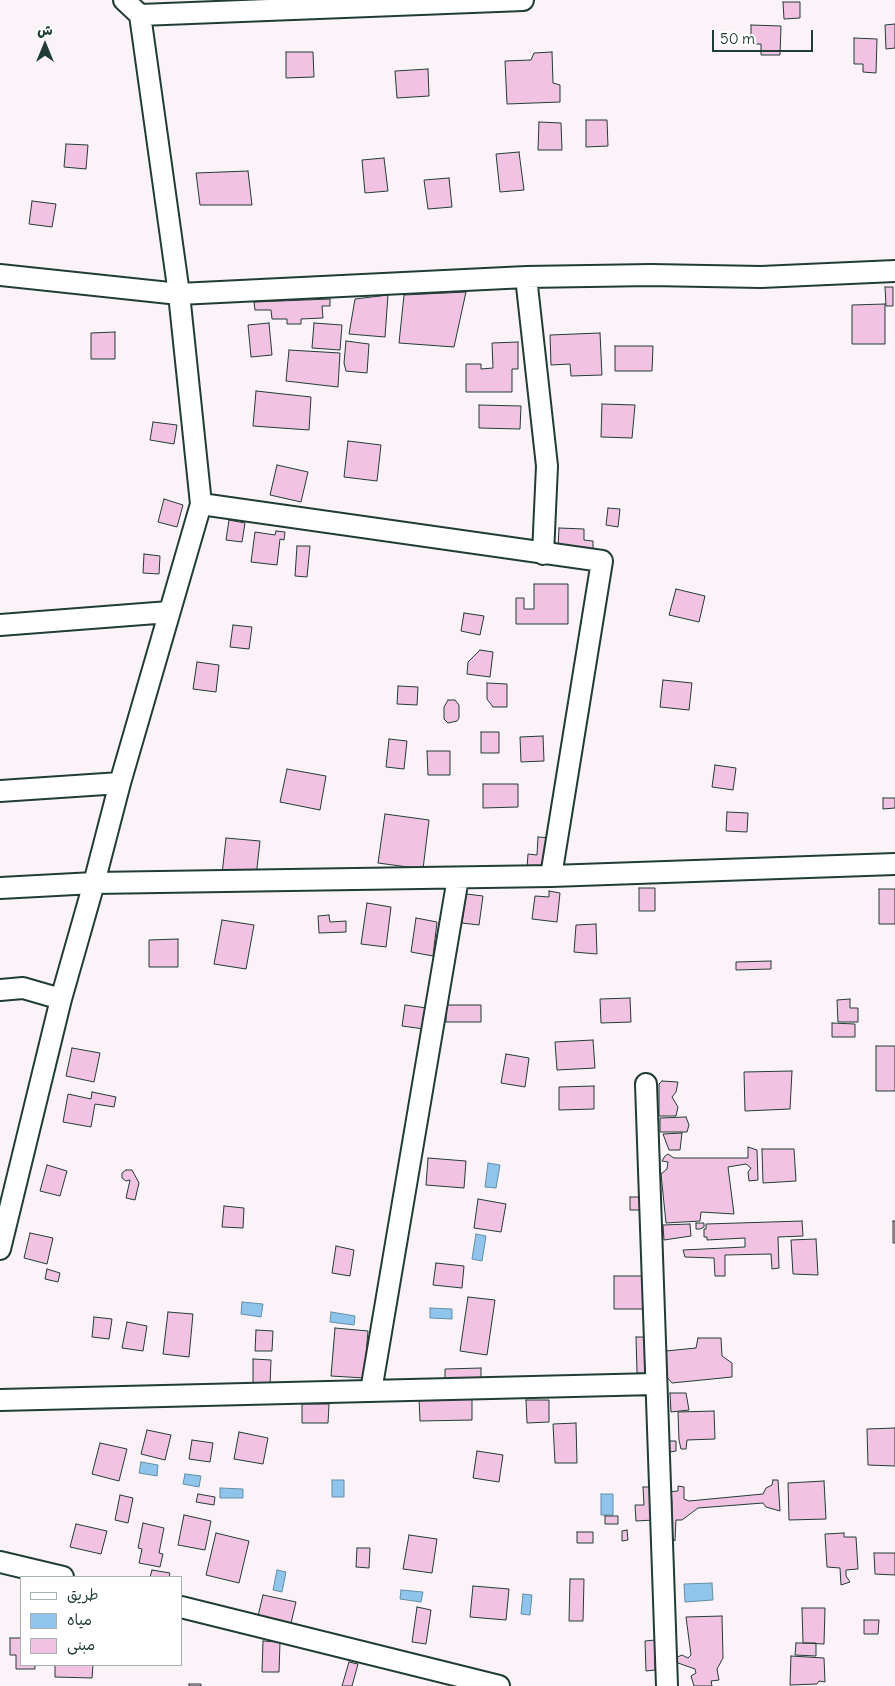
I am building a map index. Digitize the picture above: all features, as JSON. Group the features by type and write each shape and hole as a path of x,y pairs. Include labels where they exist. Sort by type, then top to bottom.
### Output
{"street":[{"path":"0,1249 61,999 120,783 201,504 179,294 140,15 124,0"},
{"path":"140,15 522,0"},
{"path":"0,275 179,294 526,277 651,275 761,277 895,271"},
{"path":"526,277 547,466 543,554"},
{"path":"201,504 602,561 550,876"},
{"path":"0,625 169,612"},
{"path":"0,791 120,783"},
{"path":"0,888 94,883 550,876 895,864"},
{"path":"371,1391 458,878"},
{"path":"0,990 24,988 61,999"},
{"path":"646,1084 667,1686"},
{"path":"0,1400 655,1384"},
{"path":"0,1562 59,1576"},
{"path":"182,1607 499,1686"}],"water":[{"path":"488,1163 500,1165 496,1188 485,1187"},
{"path":"476,1234 486,1236 482,1261 472,1259"},
{"path":"242,1302 263,1304 261,1317 241,1314"},
{"path":"430,1308 452,1309 452,1319 430,1318"},
{"path":"331,1312 355,1316 354,1325 330,1322"},
{"path":"141,1462 158,1465 157,1476 139,1473"},
{"path":"185,1474 201,1476 199,1487 183,1484"},
{"path":"332,1480 344,1480 344,1497 332,1497"},
{"path":"220,1488 243,1489 243,1498 220,1498"},
{"path":"601,1494 613,1494 613,1515 601,1515"},
{"path":"277,1570 286,1572 282,1592 273,1590"},
{"path":"712,1583 713,1600 685,1602 684,1584"},
{"path":"401,1590 423,1592 421,1602 400,1599"},
{"path":"523,1594 532,1595 530,1615 521,1614"}],"building":[{"path":"783,2 800,2 800,18 784,19"},
{"path":"895,24 895,48 886,49 885,25"},
{"path":"751,25 781,26 780,55 761,55 761,44 751,44"},
{"path":"854,38 877,39 876,73 863,72 863,64 854,64"},
{"path":"286,52 313,52 314,77 286,78"},
{"path":"552,52 553,83 560,85 560,102 507,104 505,61 531,60 534,53"},
{"path":"428,69 429,96 397,98 395,71"},
{"path":"586,120 607,120 608,146 586,147"},
{"path":"539,122 561,123 562,150 538,150"},
{"path":"66,144 88,145 86,169 64,167"},
{"path":"519,152 524,190 500,192 496,154"},
{"path":"384,158 388,191 365,193 362,160"},
{"path":"248,171 252,205 200,205 196,173"},
{"path":"449,178 452,207 428,209 424,180"},
{"path":"32,201 56,204 52,227 29,224"},
{"path":"885,287 893,287 893,306 886,306"},
{"path":"466,292 454,347 399,343 404,295"},
{"path":"388,295 385,337 349,334 355,299"},
{"path":"330,299 330,306 322,306 323,318 301,319 301,324 287,324 287,319 272,319 271,310 255,310 254,302"},
{"path":"885,304 885,344 852,344 852,305"},
{"path":"269,323 272,355 251,357 248,325"},
{"path":"314,323 342,325 340,350 312,348"},
{"path":"115,332 115,359 91,359 91,333"},
{"path":"600,333 602,375 571,376 570,364 551,365 550,335"},
{"path":"346,341 369,344 367,373 346,371 344,363"},
{"path":"518,342 518,369 512,369 512,392 466,392 466,364 481,364 481,369 493,368 492,343"},
{"path":"615,346 653,346 652,371 615,371"},
{"path":"289,350 340,353 338,387 286,381"},
{"path":"256,391 311,397 309,430 253,426"},
{"path":"602,404 635,405 632,438 601,437"},
{"path":"479,405 521,406 520,429 479,428"},
{"path":"153,422 177,425 174,444 150,440"},
{"path":"348,441 381,445 377,481 344,477"},
{"path":"277,465 308,472 301,502 270,495"},
{"path":"164,499 183,505 177,527 158,522"},
{"path":"608,508 620,509 618,527 606,525"},
{"path":"229,520 245,523 242,542 226,540"},
{"path":"559,528 584,529 584,540 593,541 593,551 558,549"},
{"path":"276,531 285,532 284,540 280,539 277,565 251,562 255,532 275,535"},
{"path":"297,546 310,546 307,577 295,576"},
{"path":"144,554 160,556 159,574 143,573"},
{"path":"534,584 568,584 568,624 516,624 516,598 524,598 524,609 534,609"},
{"path":"676,589 705,596 699,622 669,615"},
{"path":"464,613 484,616 480,635 461,631"},
{"path":"233,625 252,627 249,649 230,647"},
{"path":"480,650 493,652 490,677 467,674 468,662"},
{"path":"197,662 219,665 216,692 193,689"},
{"path":"663,680 692,683 689,710 660,707"},
{"path":"487,683 507,684 507,707 493,707 487,699"},
{"path":"398,686 418,687 417,705 397,704"},
{"path":"448,700 455,700 459,705 459,718 457,721 448,723 444,719 444,707"},
{"path":"481,732 499,732 499,753 481,753"},
{"path":"543,736 544,761 521,762 520,737"},
{"path":"389,739 407,741 404,769 386,767"},
{"path":"427,751 450,751 450,775 428,775"},
{"path":"715,765 736,768 733,790 712,787"},
{"path":"287,769 326,776 320,810 280,802"},
{"path":"483,784 518,784 518,807 483,808"},
{"path":"883,798 895,798 895,808 883,809"},
{"path":"727,812 748,813 747,832 726,831"},
{"path":"385,814 429,820 423,869 378,863"},
{"path":"538,837 552,838 550,870 527,868 528,854 537,855"},
{"path":"226,838 260,841 256,877 222,874"},
{"path":"639,888 655,888 655,911 639,911"},
{"path":"879,889 895,889 895,924 879,924"},
{"path":"549,891 560,893 557,922 532,919 535,896 549,897"},
{"path":"466,894 483,896 479,925 462,923"},
{"path":"367,903 391,907 386,947 361,944"},
{"path":"329,915 330,922 346,921 346,932 319,933 318,916"},
{"path":"416,918 437,922 433,956 411,952"},
{"path":"222,920 254,925 246,969 214,964"},
{"path":"596,924 597,954 574,952 576,925"},
{"path":"178,939 178,967 149,967 149,940"},
{"path":"771,961 771,969 736,970 736,962"},
{"path":"630,998 631,1022 601,1023 600,999"},
{"path":"850,999 850,1008 858,1008 858,1022 838,1022 837,1000"},
{"path":"405,1005 427,1008 424,1029 402,1026"},
{"path":"446,1005 481,1005 481,1022 446,1022"},
{"path":"832,1023 855,1024 855,1037 832,1037"},
{"path":"593,1040 595,1068 557,1070 555,1042"},
{"path":"876,1046 895,1046 895,1091 876,1091"},
{"path":"72,1048 100,1053 94,1082 66,1076"},
{"path":"506,1054 529,1058 525,1087 501,1083"},
{"path":"792,1071 790,1109 745,1111 744,1072"},
{"path":"662,1081 678,1082 676,1092 672,1097 678,1107 676,1116 659,1116 659,1084"},
{"path":"594,1086 594,1109 559,1110 559,1087"},
{"path":"92,1092 116,1097 114,1107 95,1104 91,1127 63,1122 68,1094 91,1099"},
{"path":"686,1117 689,1125 687,1132 660,1132 660,1118"},
{"path":"682,1133 680,1150 669,1150 663,1134"},
{"path":"748,1147 757,1150 758,1180 749,1181 748,1172 751,1168 746,1164 728,1167 734,1214 701,1212 700,1221 666,1223 661,1174 667,1169 668,1162 662,1161 665,1156 668,1154 674,1158 748,1158"},
{"path":"762,1149 794,1149 796,1181 763,1183"},
{"path":"428,1158 466,1161 464,1188 426,1185"},
{"path":"47,1165 67,1171 60,1196 40,1191"},
{"path":"126,1170 132,1170 139,1183 135,1200 126,1198 130,1180 126,1181 122,1178 122,1173"},
{"path":"630,1197 640,1197 640,1210 630,1210"},
{"path":"478,1199 506,1204 501,1232 474,1228"},
{"path":"224,1206 244,1208 243,1228 222,1227"},
{"path":"802,1221 803,1236 778,1237 779,1268 772,1269 771,1254 725,1255 725,1276 715,1276 714,1258 685,1257 683,1250 745,1247 745,1238 707,1240 707,1237 704,1237 706,1224"},
{"path":"893,1221 895,1221 895,1243 893,1243"},
{"path":"696,1223 704,1223 704,1227 696,1229"},
{"path":"690,1224 691,1236 664,1240 663,1225"},
{"path":"30,1233 53,1238 47,1264 24,1258"},
{"path":"816,1239 818,1275 793,1274 791,1240"},
{"path":"336,1246 354,1250 350,1276 332,1273"},
{"path":"436,1263 464,1266 462,1288 433,1285"},
{"path":"47,1269 60,1273 58,1282 45,1279"},
{"path":"614,1276 643,1276 643,1309 614,1309"},
{"path":"468,1297 495,1300 487,1355 460,1351"},
{"path":"168,1312 193,1314 189,1357 163,1354"},
{"path":"94,1317 112,1319 109,1339 92,1337"},
{"path":"127,1322 147,1326 143,1351 122,1348"},
{"path":"335,1328 368,1331 364,1378 331,1376"},
{"path":"256,1330 273,1331 272,1351 255,1351"},
{"path":"636,1337 646,1337 647,1373 637,1373"},
{"path":"698,1338 721,1338 722,1356 732,1363 732,1377 672,1383 666,1376 666,1351 696,1348"},
{"path":"253,1359 271,1360 270,1386 253,1386"},
{"path":"481,1368 481,1379 445,1380 445,1369"},
{"path":"670,1393 686,1393 689,1410 671,1412"},
{"path":"472,1397 472,1420 420,1421 419,1398"},
{"path":"526,1400 549,1400 549,1422 527,1423"},
{"path":"302,1404 329,1404 328,1423 302,1423"},
{"path":"714,1411 715,1439 687,1440 686,1449 681,1449 678,1412"},
{"path":"576,1423 577,1463 555,1463 553,1424"},
{"path":"895,1428 895,1466 868,1465 867,1429"},
{"path":"147,1430 171,1435 165,1460 141,1454"},
{"path":"239,1432 268,1438 263,1464 234,1459"},
{"path":"192,1440 213,1443 210,1462 189,1459"},
{"path":"668,1441 676,1441 676,1451 670,1452"},
{"path":"100,1443 127,1449 119,1481 92,1474"},
{"path":"477,1451 503,1455 499,1482 473,1478"},
{"path":"773,1480 778,1480 780,1511 766,1507 763,1503 698,1508 682,1520 676,1520 675,1541 671,1536 672,1501 668,1501 668,1492 678,1491 678,1486 684,1487 684,1499 689,1501 763,1494 766,1488 772,1485"},
{"path":"824,1481 826,1519 789,1520 788,1483"},
{"path":"643,1487 652,1487 654,1520 636,1521 635,1505 644,1505"},
{"path":"198,1494 215,1497 214,1505 196,1502"},
{"path":"120,1495 133,1498 128,1523 115,1520"},
{"path":"184,1515 211,1521 205,1550 178,1545"},
{"path":"605,1516 618,1516 618,1524 605,1524"},
{"path":"143,1523 164,1528 159,1553 163,1554 160,1567 139,1563 142,1549 138,1548"},
{"path":"76,1524 107,1531 101,1554 70,1547"},
{"path":"627,1530 628,1540 622,1541 622,1531"},
{"path":"577,1532 593,1532 593,1543 577,1543"},
{"path":"216,1533 249,1541 239,1583 206,1575"},
{"path":"844,1533 844,1537 856,1537 858,1569 846,1570 846,1576 850,1582 841,1585 840,1568 827,1567 825,1534"},
{"path":"409,1535 437,1539 432,1573 403,1569"},
{"path":"357,1548 370,1548 369,1568 356,1567"},
{"path":"874,1553 895,1553 895,1575 875,1574"},
{"path":"152,1570 170,1573 169,1576 150,1576"},
{"path":"570,1579 584,1579 583,1621 569,1621"},
{"path":"473,1586 509,1589 506,1620 470,1617"},
{"path":"263,1595 296,1602 291,1623 258,1616"},
{"path":"417,1607 431,1610 426,1644 412,1642"},
{"path":"802,1608 825,1608 824,1644 803,1643"},
{"path":"722,1616 723,1658 717,1669 719,1680 711,1681 712,1686 694,1686 691,1676 696,1673 695,1669 678,1663 675,1658 682,1655 688,1658 691,1655 686,1617"},
{"path":"864,1620 879,1620 878,1634 864,1634"},
{"path":"10,1638 20,1638 20,1666 35,1666 35,1669 16,1669 16,1655 10,1655"},
{"path":"655,1640 655,1670 646,1671 645,1641"},
{"path":"263,1641 280,1642 279,1672 262,1672"},
{"path":"796,1643 816,1643 816,1656 795,1655"},
{"path":"791,1656 824,1658 825,1682 819,1681 817,1684 790,1685"},
{"path":"349,1662 358,1664 352,1686 342,1686"},
{"path":"55,1666 93,1666 92,1678 55,1677"},
{"path":"189,1684 201,1684 201,1686 189,1686"}]}
